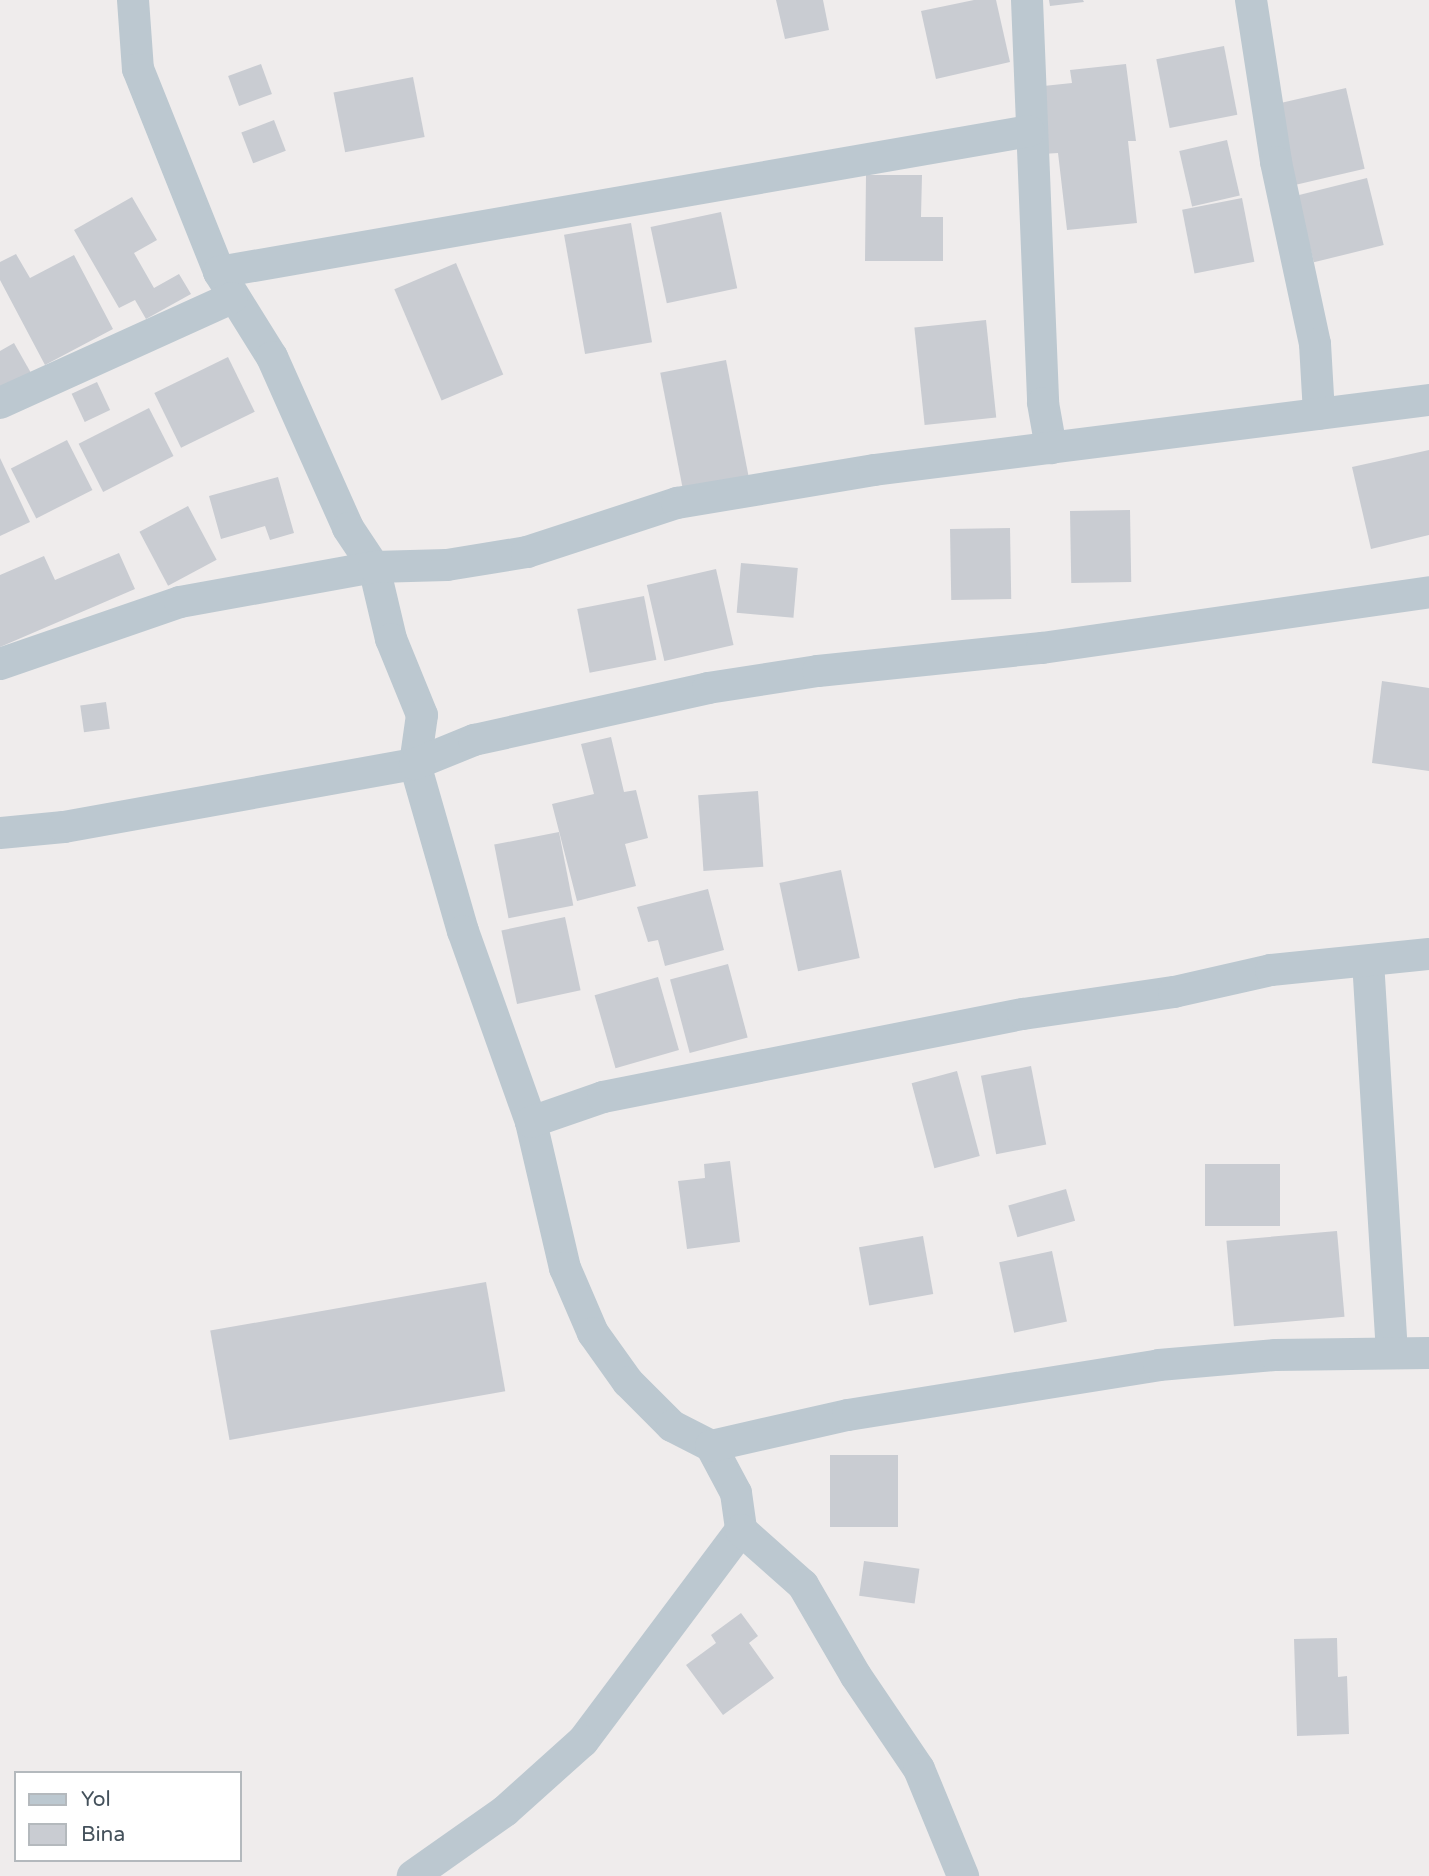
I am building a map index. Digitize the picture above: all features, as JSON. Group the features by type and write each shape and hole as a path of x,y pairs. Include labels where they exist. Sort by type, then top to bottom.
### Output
{"street":[{"path":"132,0 138,69 225,285 272,357 348,528 374,567 391,639 422,715 415,764 463,930 531,1122 565,1268 593,1333 628,1382 672,1426 711,1446 736,1493 741,1530 803,1586 856,1676 919,1769 963,1876"},
{"path":"1027,0 1032,37 1029,131 1044,403 1051,448"},
{"path":"1251,0 1276,162 1315,344 1319,414"},
{"path":"0,403 225,285 1029,131"},
{"path":"0,664 180,602 374,567 447,565 527,552 677,503 874,470 1429,400"},
{"path":"0,833 64,827 415,764 474,740 708,688 818,671 1042,648 1429,592"},
{"path":"531,1122 603,1097 922,1033 1174,992 1271,970 1429,954"},
{"path":"1367,961 1392,1351"},
{"path":"711,1446 848,1415 1159,1365 1392,1351 1429,1353"},
{"path":"414,1876 505,1811 583,1741 741,1530"}],"building":[{"path":"776,0 823,0 829,30 785,39"},
{"path":"974,0 996,0 1010,62 936,79 921,11"},
{"path":"1049,0 1083,0 1084,2 1050,6"},
{"path":"1224,46 1237,115 1170,128 1156,59"},
{"path":"261,64 272,94 239,106 228,76"},
{"path":"1126,64 1136,141 1128,141 1137,223 1067,230 1058,153 1042,154 1034,87 1072,83 1070,70"},
{"path":"413,77 425,137 345,152 333,92"},
{"path":"1346,88 1365,169 1292,186 1273,105"},
{"path":"274,120 286,151 253,163 241,133"},
{"path":"1227,140 1240,196 1192,207 1179,151"},
{"path":"866,175 922,175 921,217 943,217 943,261 865,261"},
{"path":"1367,178 1384,245 1314,262 1297,195"},
{"path":"132,197 157,240 134,253 154,288 179,274 191,294 146,319 135,300 119,308 74,230"},
{"path":"1242,198 1254,262 1195,273 1182,210"},
{"path":"721,212 737,288 667,303 651,227"},
{"path":"631,223 652,342 585,354 564,235"},
{"path":"16,254 30,278 74,255 113,329 45,365 0,280 0,262"},
{"path":"456,263 503,374 442,401 394,289"},
{"path":"986,320 996,417 925,425 914,328"},
{"path":"14,343 31,373 0,390 0,351"},
{"path":"228,357 255,412 181,448 154,393"},
{"path":"726,360 749,480 684,493 660,373"},
{"path":"97,382 110,410 85,422 72,394"},
{"path":"149,408 174,456 103,492 79,444"},
{"path":"67,440 92,490 36,518 11,469"},
{"path":"1429,450 1429,535 1371,549 1352,467"},
{"path":"0,458 30,522 0,536"},
{"path":"278,477 294,533 270,540 265,526 221,539 209,496"},
{"path":"188,506 217,560 168,586 139,532"},
{"path":"1130,510 1131,582 1071,583 1070,511"},
{"path":"1010,528 1011,599 951,600 950,529"},
{"path":"119,553 135,589 0,647 0,575 44,556 55,580"},
{"path":"741,563 798,568 793,618 737,613"},
{"path":"716,569 734,645 664,661 647,585"},
{"path":"644,596 656,660 590,673 577,609"},
{"path":"1382,681 1429,688 1429,771 1372,763"},
{"path":"106,702 110,729 84,732 80,706"},
{"path":"611,737 624,792 636,790 648,838 625,844 636,886 577,901 552,804 594,794 581,744"},
{"path":"758,791 763,867 703,871 698,795"},
{"path":"559,832 573,906 509,918 494,845"},
{"path":"841,870 860,958 798,971 779,883"},
{"path":"708,889 724,950 665,966 658,940 648,942 637,907"},
{"path":"565,917 581,990 517,1004 501,931"},
{"path":"728,964 748,1037 690,1053 670,980"},
{"path":"658,977 679,1050 616,1068 595,995"},
{"path":"1031,1066 1046,1145 996,1154 981,1076"},
{"path":"957,1071 980,1156 934,1168 912,1083"},
{"path":"730,1161 740,1242 687,1249 678,1181 705,1178 704,1164"},
{"path":"1205,1164 1280,1164 1280,1226 1205,1226"},
{"path":"1066,1189 1075,1221 1017,1237 1008,1206"},
{"path":"1337,1231 1344,1317 1234,1326 1226,1241"},
{"path":"923,1236 933,1294 869,1305 859,1247"},
{"path":"1052,1251 1067,1321 1014,1333 999,1262"},
{"path":"486,1282 505,1391 230,1440 210,1331"},
{"path":"830,1455 898,1455 898,1527 830,1527"},
{"path":"864,1561 919,1569 915,1603 859,1596"},
{"path":"741,1613 758,1636 749,1643 774,1678 723,1715 686,1665 716,1643 711,1635"},
{"path":"1337,1638 1338,1677 1347,1676 1349,1734 1297,1736 1294,1639"}]}
